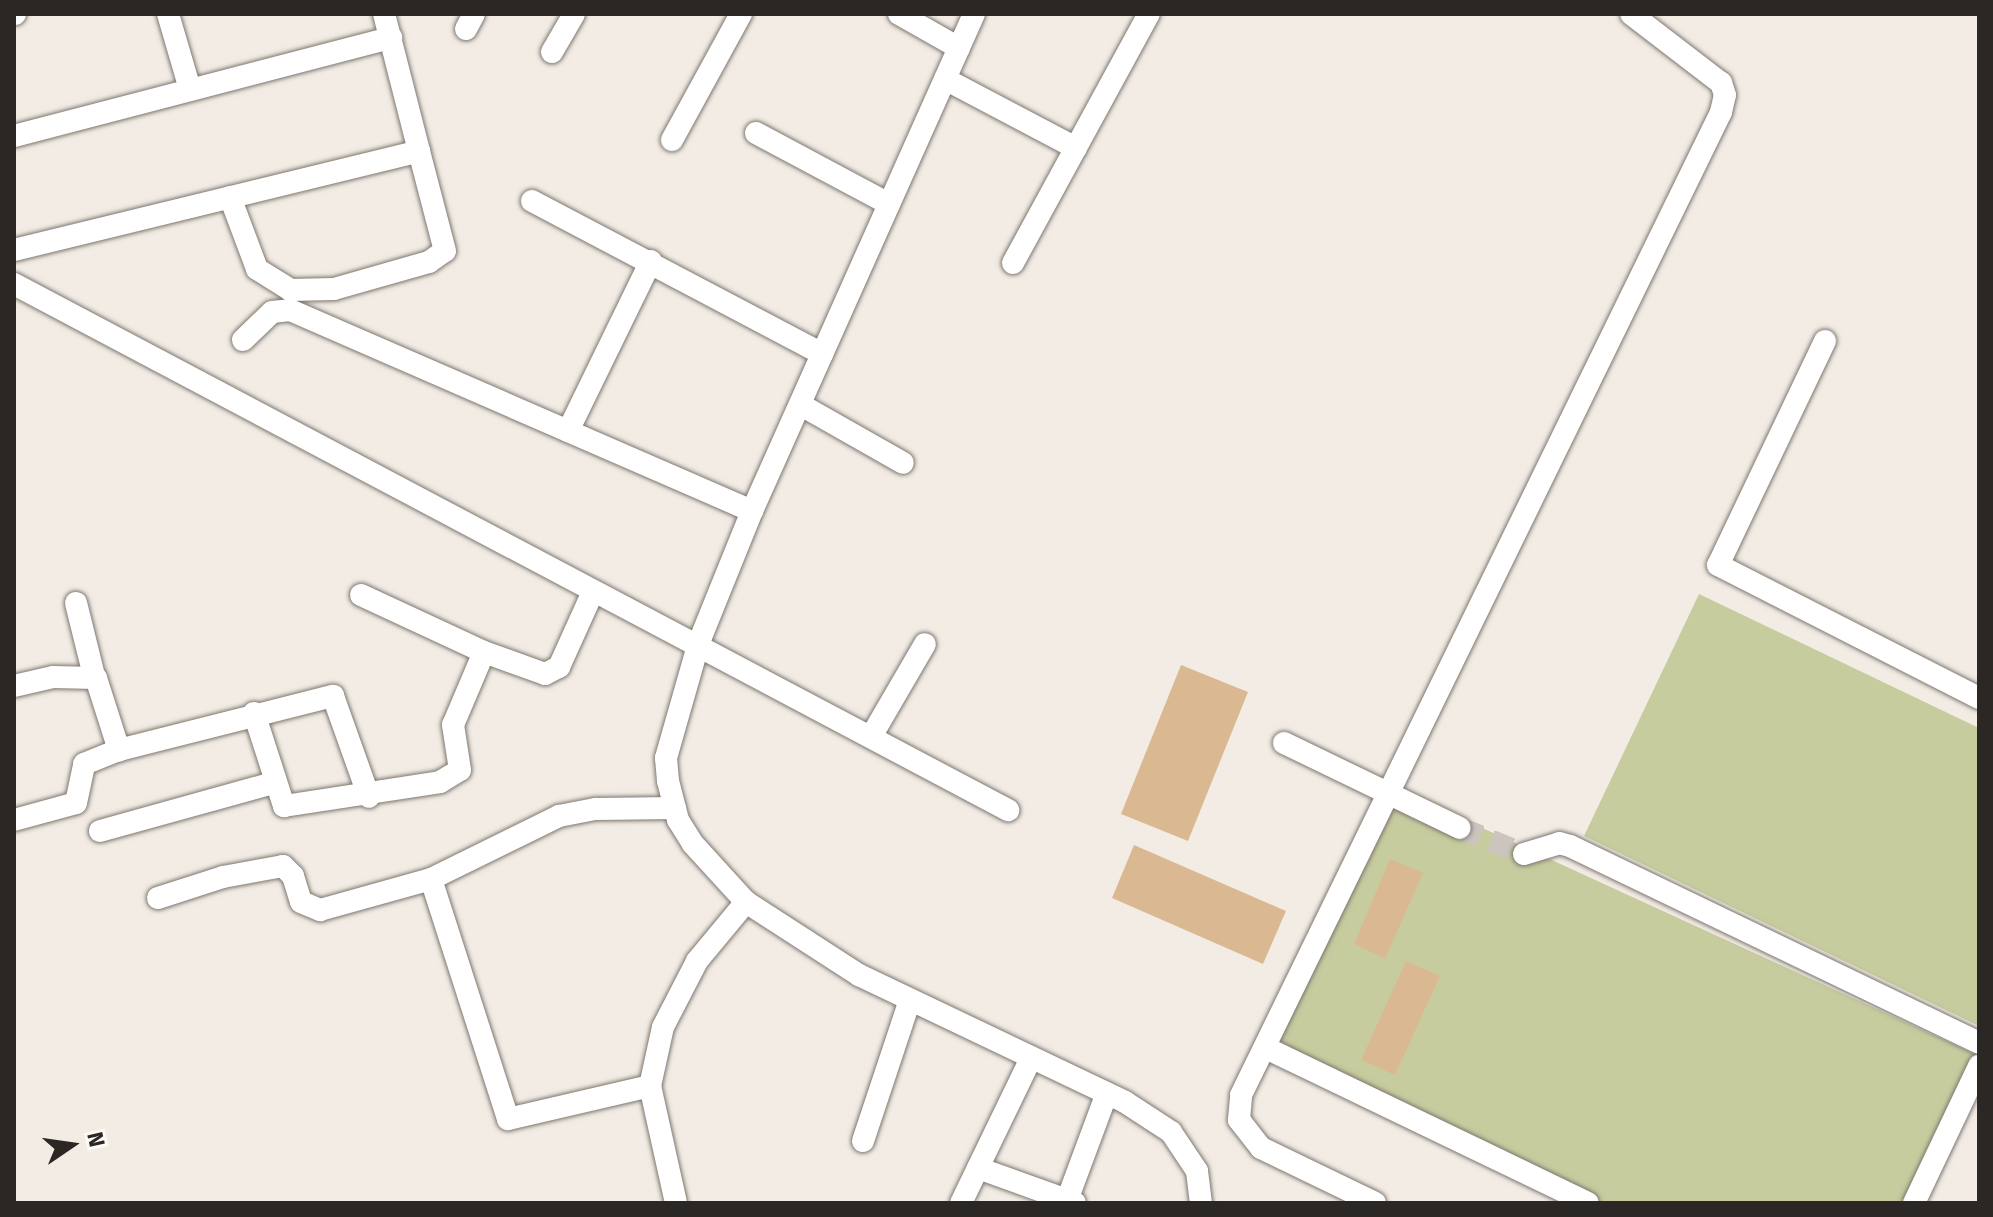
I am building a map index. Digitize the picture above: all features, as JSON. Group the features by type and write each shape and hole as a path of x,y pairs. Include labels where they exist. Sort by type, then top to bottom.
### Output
{"street":[{"path":"168,14 190,89"},
{"path":"230,197 257,269 290,290 334,289 429,262 445,251 384,14"},
{"path":"552,52 574,14"},
{"path":"672,140 741,14"},
{"path":"899,14 959,48"},
{"path":"974,14 752,511 699,642 666,758 675,808 703,860 746,902 859,975 1107,1093 1180,1142 1197,1171 1201,1203"},
{"path":"1013,263 1149,14"},
{"path":"1375,1203 1261,1148 1245,1134 1239,1120 1241,1095 1721,112 1725,95 1721,83 1631,14"},
{"path":"14,136 391,38"},
{"path":"945,79 1076,148"},
{"path":"756,133 889,204"},
{"path":"14,250 419,151"},
{"path":"532,201 651,261 822,354"},
{"path":"568,431 651,261"},
{"path":"14,284 592,594 699,642 1008,810"},
{"path":"243,340 272,312 290,310 752,511"},
{"path":"1825,341 1718,565 1979,698"},
{"path":"801,405 903,463"},
{"path":"361,595 538,674 553,672 592,594"},
{"path":"76,603 94,676 119,750"},
{"path":"872,735 925,644"},
{"path":"254,713 278,799 294,809 369,797 459,773 453,725 484,652"},
{"path":"14,686 53,677 94,676"},
{"path":"14,820 76,803 84,764 119,750 254,713 333,696 369,797"},
{"path":"1284,743 1388,797 1460,828"},
{"path":"100,831 273,783"},
{"path":"158,898 271,866 290,869 301,902 309,909 431,879 559,816 596,809 675,808"},
{"path":"1524,854 1559,843 1570,846 1979,1043"},
{"path":"431,879 508,1119 650,1086"},
{"path":"676,1203 650,1086 677,992 746,902"},
{"path":"863,1141 910,1000"},
{"path":"1266,1048 1588,1203"},
{"path":"961,1203 1031,1058"},
{"path":"1914,1203 1979,1066"},
{"path":"978,1168 1069,1202 1107,1093"}],"green space":[{"path":"1699,594 1979,728 1979,1026 1584,836"},
{"path":"1393,787 1979,1056 1913,1203 1584,1203 1270,1058"}],"building":[{"path":"1181,665 1248,692 1188,841 1121,814"},
{"path":"1134,845 1286,911 1263,964 1112,898"},
{"path":"1390,859 1423,873 1385,959 1354,944"},
{"path":"1406,961 1440,976 1395,1075 1361,1060"}],"tunnel":[{"path":"1460,828 1524,854"}]}
